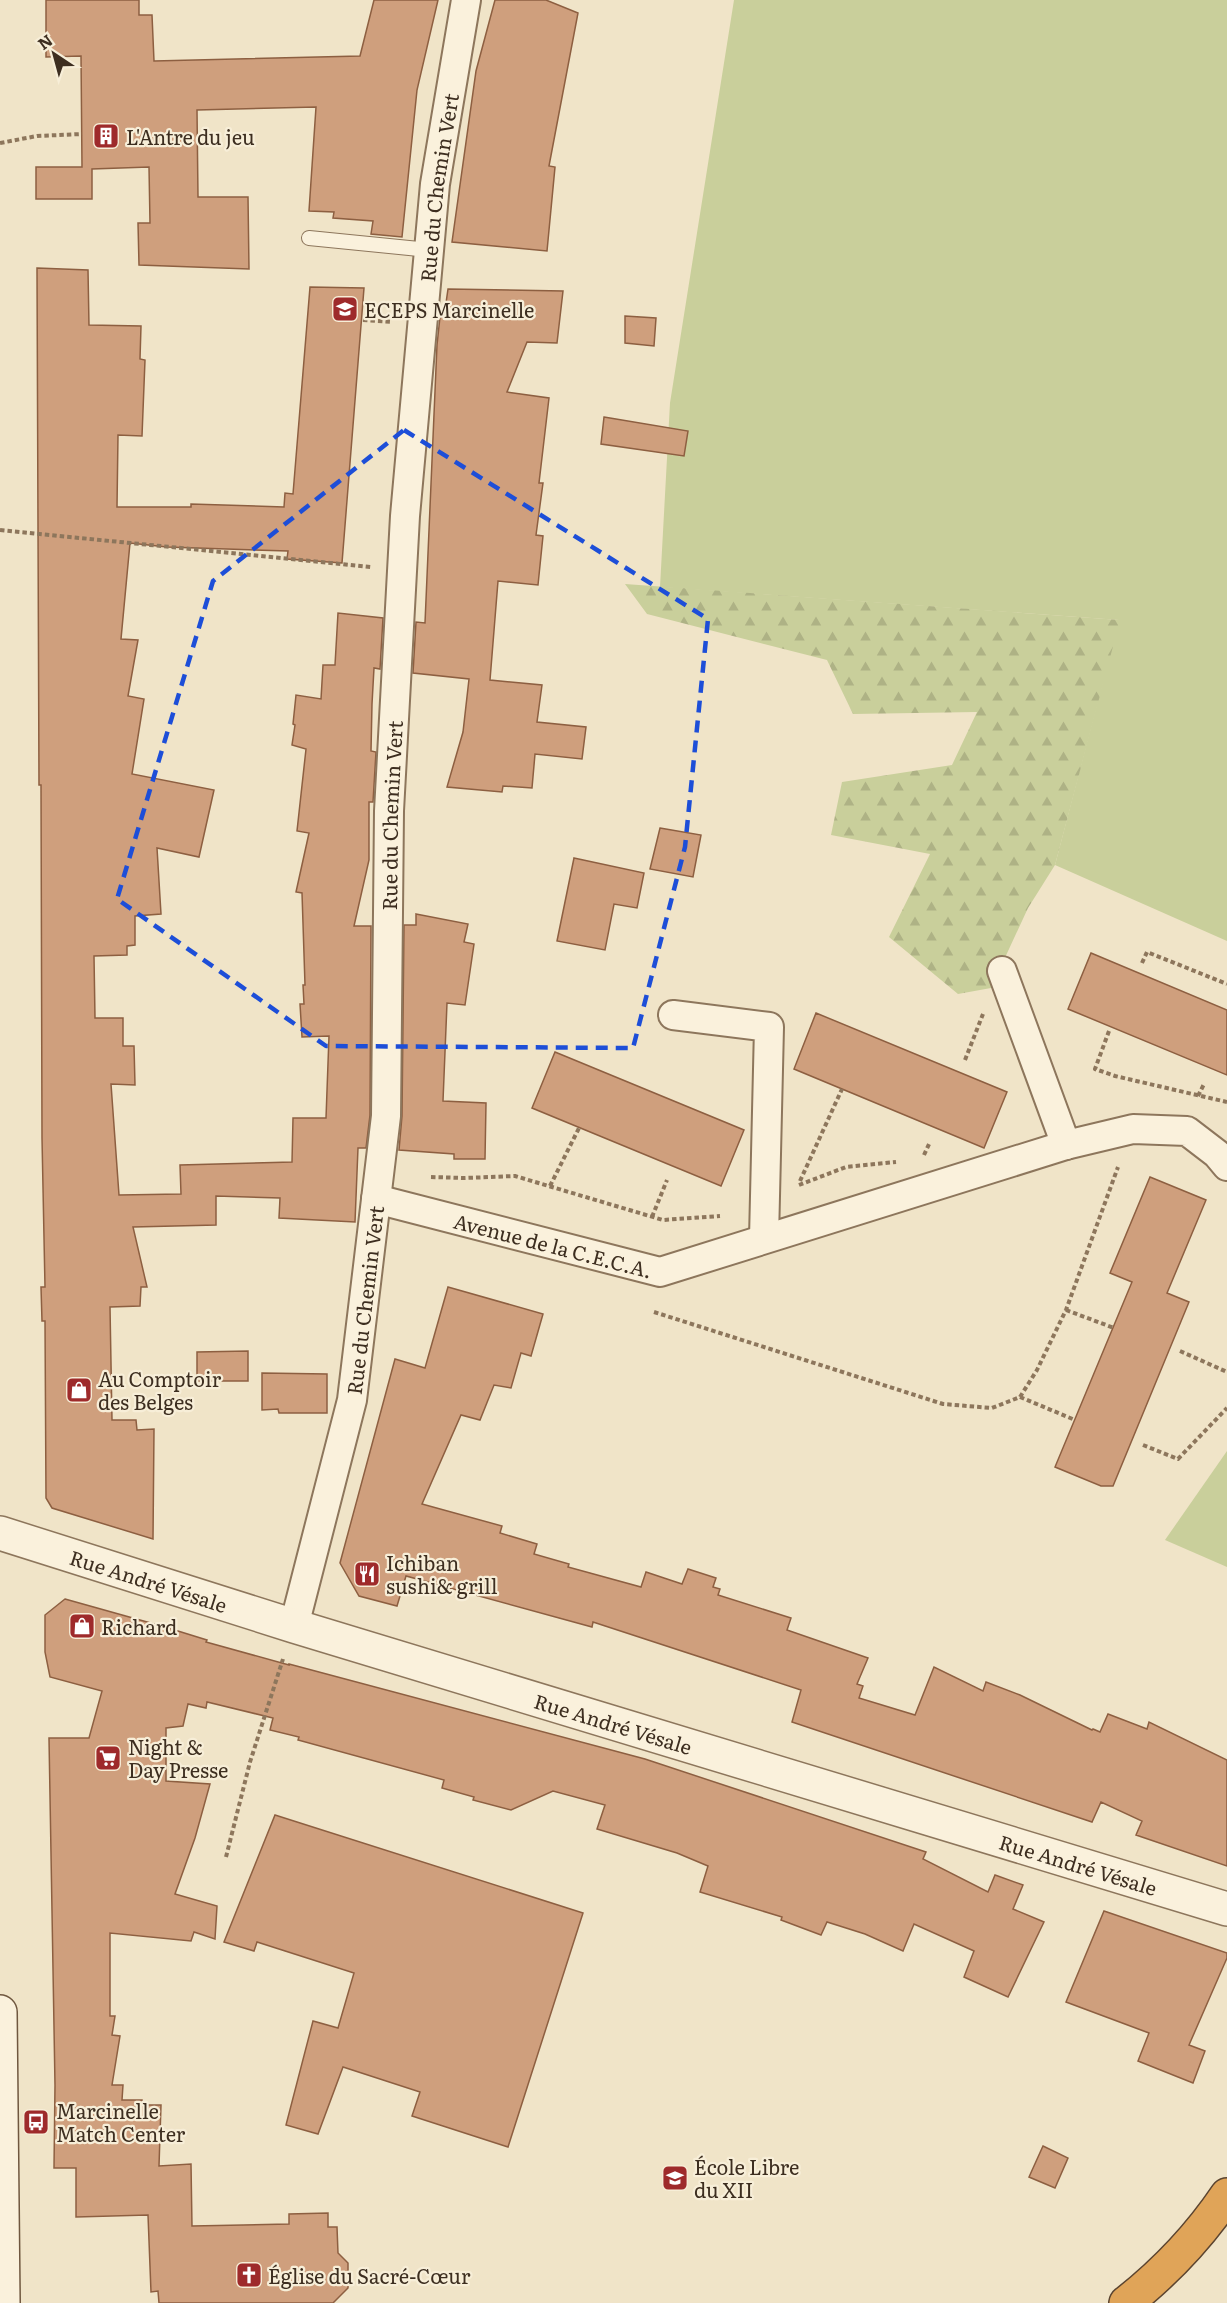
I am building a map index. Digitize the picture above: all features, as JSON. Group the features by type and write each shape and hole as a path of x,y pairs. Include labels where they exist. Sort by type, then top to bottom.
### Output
{"highway":[{"path":"1126,2303 1145,2289 1210,2221 1227,2195"}],"street":[{"name":"Rue du Chemin Vert","path":"294,1626 352,1400 386,1116 389,811 405,516 435,184 466,0"},
{"path":"1002,971 1066,1145"},
{"path":"673,1015 769,1027 764,1238"},
{"name":"Avenue de la C.E.C.A.","path":"376,1199 660,1272 1066,1145 1133,1129 1187,1131 1217,1154 1227,1166"},
{"name":"Rue André Vésale","path":"0,1533 294,1626 1227,1909"},
{"path":"0,2012 3,2303"}],"lane":[{"path":"309,238 429,250"}],"path":[{"path":"0,143 37,136 82,134"},
{"path":"0,530 402,571"},
{"path":"1142,963 1147,951 1227,984"},
{"path":"965,1060 985,1011 993,1014"},
{"path":"1109,1031 1095,1069 1115,1076 1227,1102"},
{"path":"1198,1096 1204,1084"},
{"path":"798,1185 842,1089"},
{"path":"550,1185 580,1126"},
{"path":"790,1189 846,1167 901,1162"},
{"path":"654,1312 943,1404 992,1408 1020,1397 1037,1370 1066,1310 1118,1167"},
{"path":"430,1177 515,1176 663,1220 730,1214"},
{"path":"652,1217 667,1180"},
{"path":"1066,1310 1113,1328"},
{"path":"1180,1351 1227,1372"},
{"path":"1020,1397 1075,1420"},
{"path":"1143,1444 1178,1459 1227,1408"},
{"path":"226,1857 250,1762 294,1626"}],"highlighted area":[{"path":"404,430 708,619 685,847 633,1048 326,1046 117,899 213,581"}],"green space":[{"path":"734,0 1227,0 1227,941 1055,865 1119,620 660,587 670,403"},
{"path":"625,584 1120,620 1055,865 1028,908 991,988 958,994 889,937 930,854 831,835 842,782 952,765 977,712 853,714 827,660 647,614"},
{"path":"1227,1451 1227,1567 1165,1540"}],"building":[{"path":"46,0 139,0 139,15 152,15 154,61 360,56 374,0 438,0 417,90 402,237 371,234 373,221 333,218 334,212 309,211 316,107 197,110 198,197 248,197 249,269 139,265 138,223 150,223 149,167 92,169 92,199 36,199 36,167 82,167 81,56 46,57"},
{"path":"495,0 546,0 578,13 549,166 555,167 547,251 452,242 476,71"},
{"path":"37,268 88,270 89,325 141,326 140,359 145,360 142,436 118,435 117,507 191,507 191,504 284,507 285,493 293,494 310,287 364,288 342,563 287,559 288,551 167,547 130,543 121,639 138,640 128,696 144,699 132,774 214,790 199,857 157,848 161,914 135,916 135,945 127,946 127,955 94,956 95,1018 123,1018 123,1046 134,1046 135,1085 111,1084 119,1195 181,1194 180,1165 292,1162 293,1118 326,1118 329,1036 302,1037 300,1004 304,1004 303,985 305,985 302,893 296,892 309,833 297,831 306,749 292,745 296,695 321,699 323,665 335,665 338,613 383,618 380,669 374,668 371,751 376,752 373,802 369,802 369,860 354,926 371,926 370,1115 366,1148 358,1148 355,1222 279,1218 280,1198 216,1196 216,1225 133,1227 147,1287 141,1287 140,1306 110,1307 112,1420 136,1420 137,1430 154,1429 153,1539 52,1508 46,1498 45,1321 42,1321 41,1287 45,1287 42,1138 41,785 39,785"},
{"path":"448,289 563,291 557,343 527,342 507,392 549,398 539,483 543,483 536,535 543,536 538,585 498,581 490,680 542,685 537,722 586,727 582,759 535,754 532,788 503,786 502,792 447,787 463,732 469,679 413,673 416,622 425,623 437,345 440,317 444,317"},
{"path":"625,316 656,318 654,346 625,343"},
{"path":"604,417 688,431 684,456 601,444"},
{"path":"660,828 701,835 693,877 650,869"},
{"path":"574,858 644,873 637,908 614,904 605,950 557,941"},
{"path":"416,914 468,924 464,942 474,944 465,1005 447,1003 443,1101 486,1103 485,1159 454,1159 454,1154 399,1150 402,1116 404,925 416,925"},
{"path":"1091,953 1227,1010 1227,1075 1068,1009"},
{"path":"816,1013 1007,1092 984,1148 794,1069"},
{"path":"555,1052 744,1130 721,1186 532,1108"},
{"path":"1150,1177 1206,1200 1167,1293 1189,1302 1113,1486 1101,1486 1055,1467 1132,1282 1110,1273"},
{"path":"448,1287 543,1314 531,1356 521,1353 511,1388 494,1385 480,1420 461,1415 422,1504 502,1526 500,1533 537,1544 534,1554 569,1564 568,1567 641,1587 646,1572 682,1584 688,1569 716,1578 713,1587 720,1589 718,1595 791,1618 787,1630 868,1658 857,1684 863,1686 859,1698 915,1715 934,1667 983,1691 986,1682 1020,1695 1092,1730 1100,1732 1108,1714 1147,1729 1149,1722 1227,1760 1227,1866 1136,1835 1142,1821 1101,1802 1092,1822 792,1722 801,1690 593,1622 592,1627 406,1576 397,1606 359,1596 340,1563 395,1359 425,1368"},
{"path":"248,1351 248,1381 197,1381 197,1352"},
{"path":"262,1373 327,1374 327,1413 279,1413 278,1409 262,1410"},
{"path":"65,1599 289,1665 645,1759 926,1852 923,1859 988,1892 995,1875 1023,1885 1013,1909 1044,1922 1008,1997 964,1977 974,1951 914,1924 903,1951 865,1934 827,1922 821,1935 781,1920 782,1917 700,1892 708,1866 677,1853 597,1829 605,1805 553,1791 511,1810 473,1800 474,1797 442,1788 444,1780 298,1740 299,1737 270,1730 273,1718 207,1702 206,1708 188,1704 183,1726 166,1728 166,1781 210,1784 195,1838 175,1894 217,1906 215,1939 194,1932 191,1941 110,1933 110,2016 115,2016 112,2035 120,2036 112,2085 123,2085 122,2100 142,2100 142,2105 161,2105 159,2166 191,2164 192,2226 289,2224 289,2214 328,2213 328,2227 337,2227 338,2253 348,2263 348,2288 333,2303 159,2303 158,2291 151,2292 148,2215 76,2217 76,2168 54,2168 55,2085 49,1738 89,1738 102,1691 50,1677 45,1652 45,1615"},
{"path":"275,1815 583,1913 508,2147 412,2116 420,2092 343,2067 318,2134 286,2125 313,2021 338,2028 354,1973 257,1942 254,1951 224,1942"},
{"path":"1104,1911 1227,1953 1227,1958 1189,2045 1205,2051 1193,2083 1138,2061 1149,2033 1066,2002"},
{"path":"1043,2146 1068,2158 1055,2188 1029,2177"}],"place":[{"name":"L'Antre du jeu","path":"106,136"},
{"name":"ECEPS Marcinelle","path":"345,309"},
{"name":"Au Comptoir des Belges","path":"79,1390"},
{"name":"Ichiban sushi& grill","path":"367,1574"},
{"name":"Richard","path":"82,1626"},
{"name":"Night & Day Presse","path":"108,1758"},
{"name":"Marcinelle Match Center","path":"36,2122"},
{"name":"École Libre du XII","path":"675,2178"},
{"name":"Église du Sacré-Cœur","path":"249,2275"}]}
